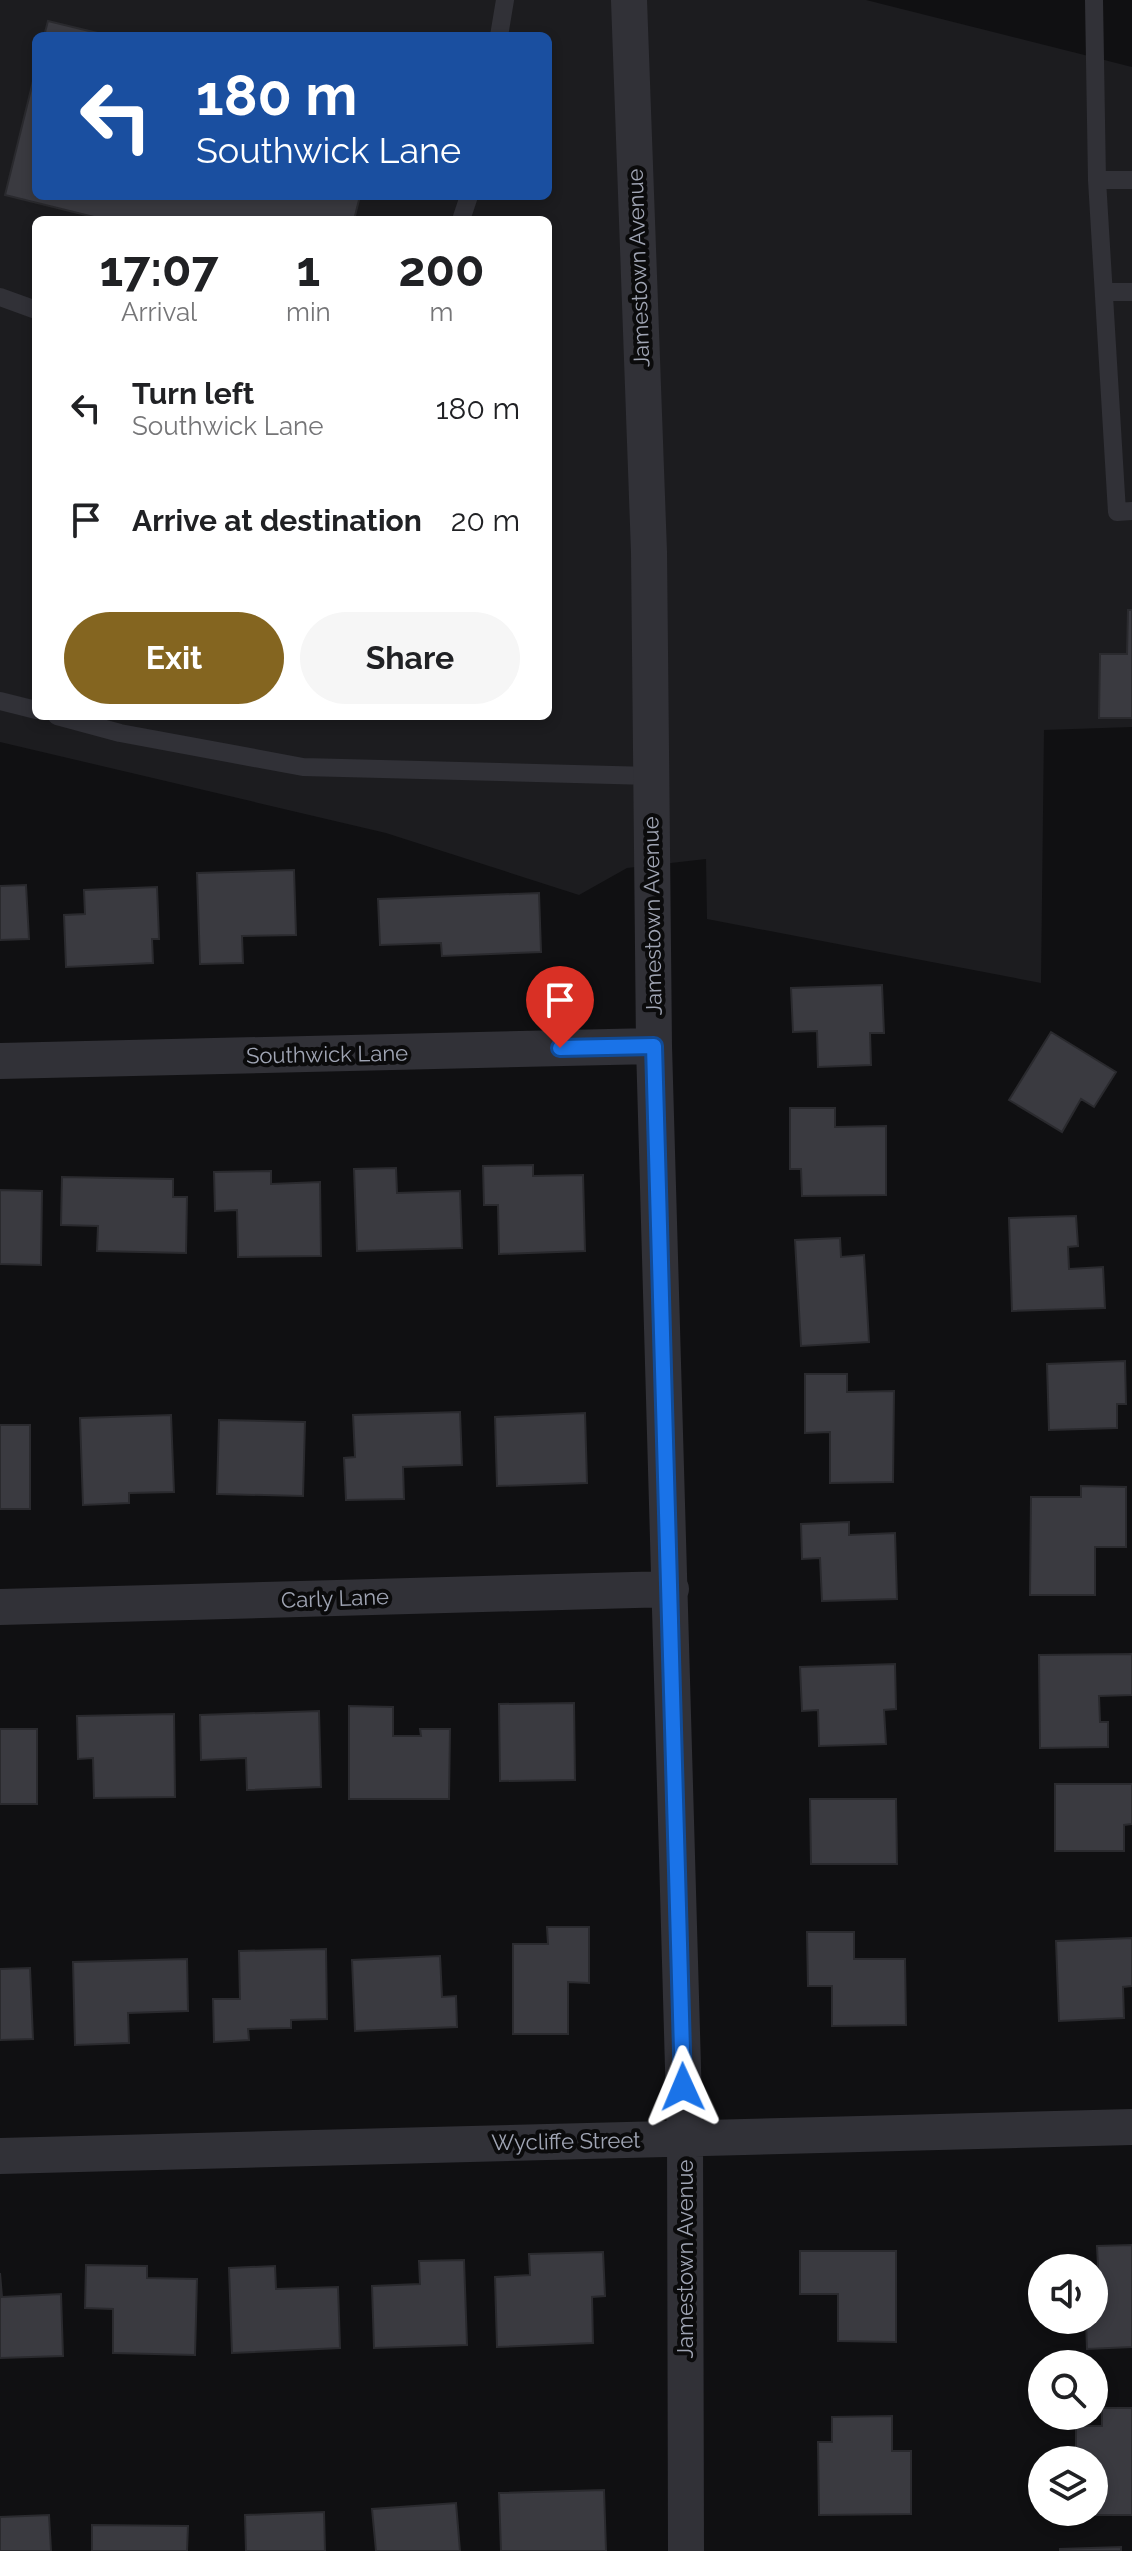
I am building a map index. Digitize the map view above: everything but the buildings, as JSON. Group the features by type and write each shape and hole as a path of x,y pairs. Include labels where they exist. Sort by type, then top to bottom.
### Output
{"street":[{"name":"Jamestown Avenue","path":"629,0 649,552 654,1046 685,2138 686,2551"},
{"name":"Southwick Lane","path":"0,1061 654,1046"},
{"name":"Carly Lane","path":"0,1607 671,1589"},
{"name":"Wycliffe Street","path":"0,2156 1132,2127"}],"lane":[{"path":"500,32 505,0"},
{"path":"1094,0 1097,180 1117,512 1132,511"},
{"path":"1097,180 1132,180"},
{"path":"1104,292 1132,292"},
{"path":"0,297 32,309"},
{"path":"0,701 32,709"},
{"path":"72,720 120,733 303,767 651,776"}],"shaded area":[{"path":"0,0 866,0 1132,67 1132,727 1044,730 1041,983 707,919 706,859 627,868 579,895 386,833 0,742"}],"route":[{"path":"560,1048 654,1046 683,2087"}]}
